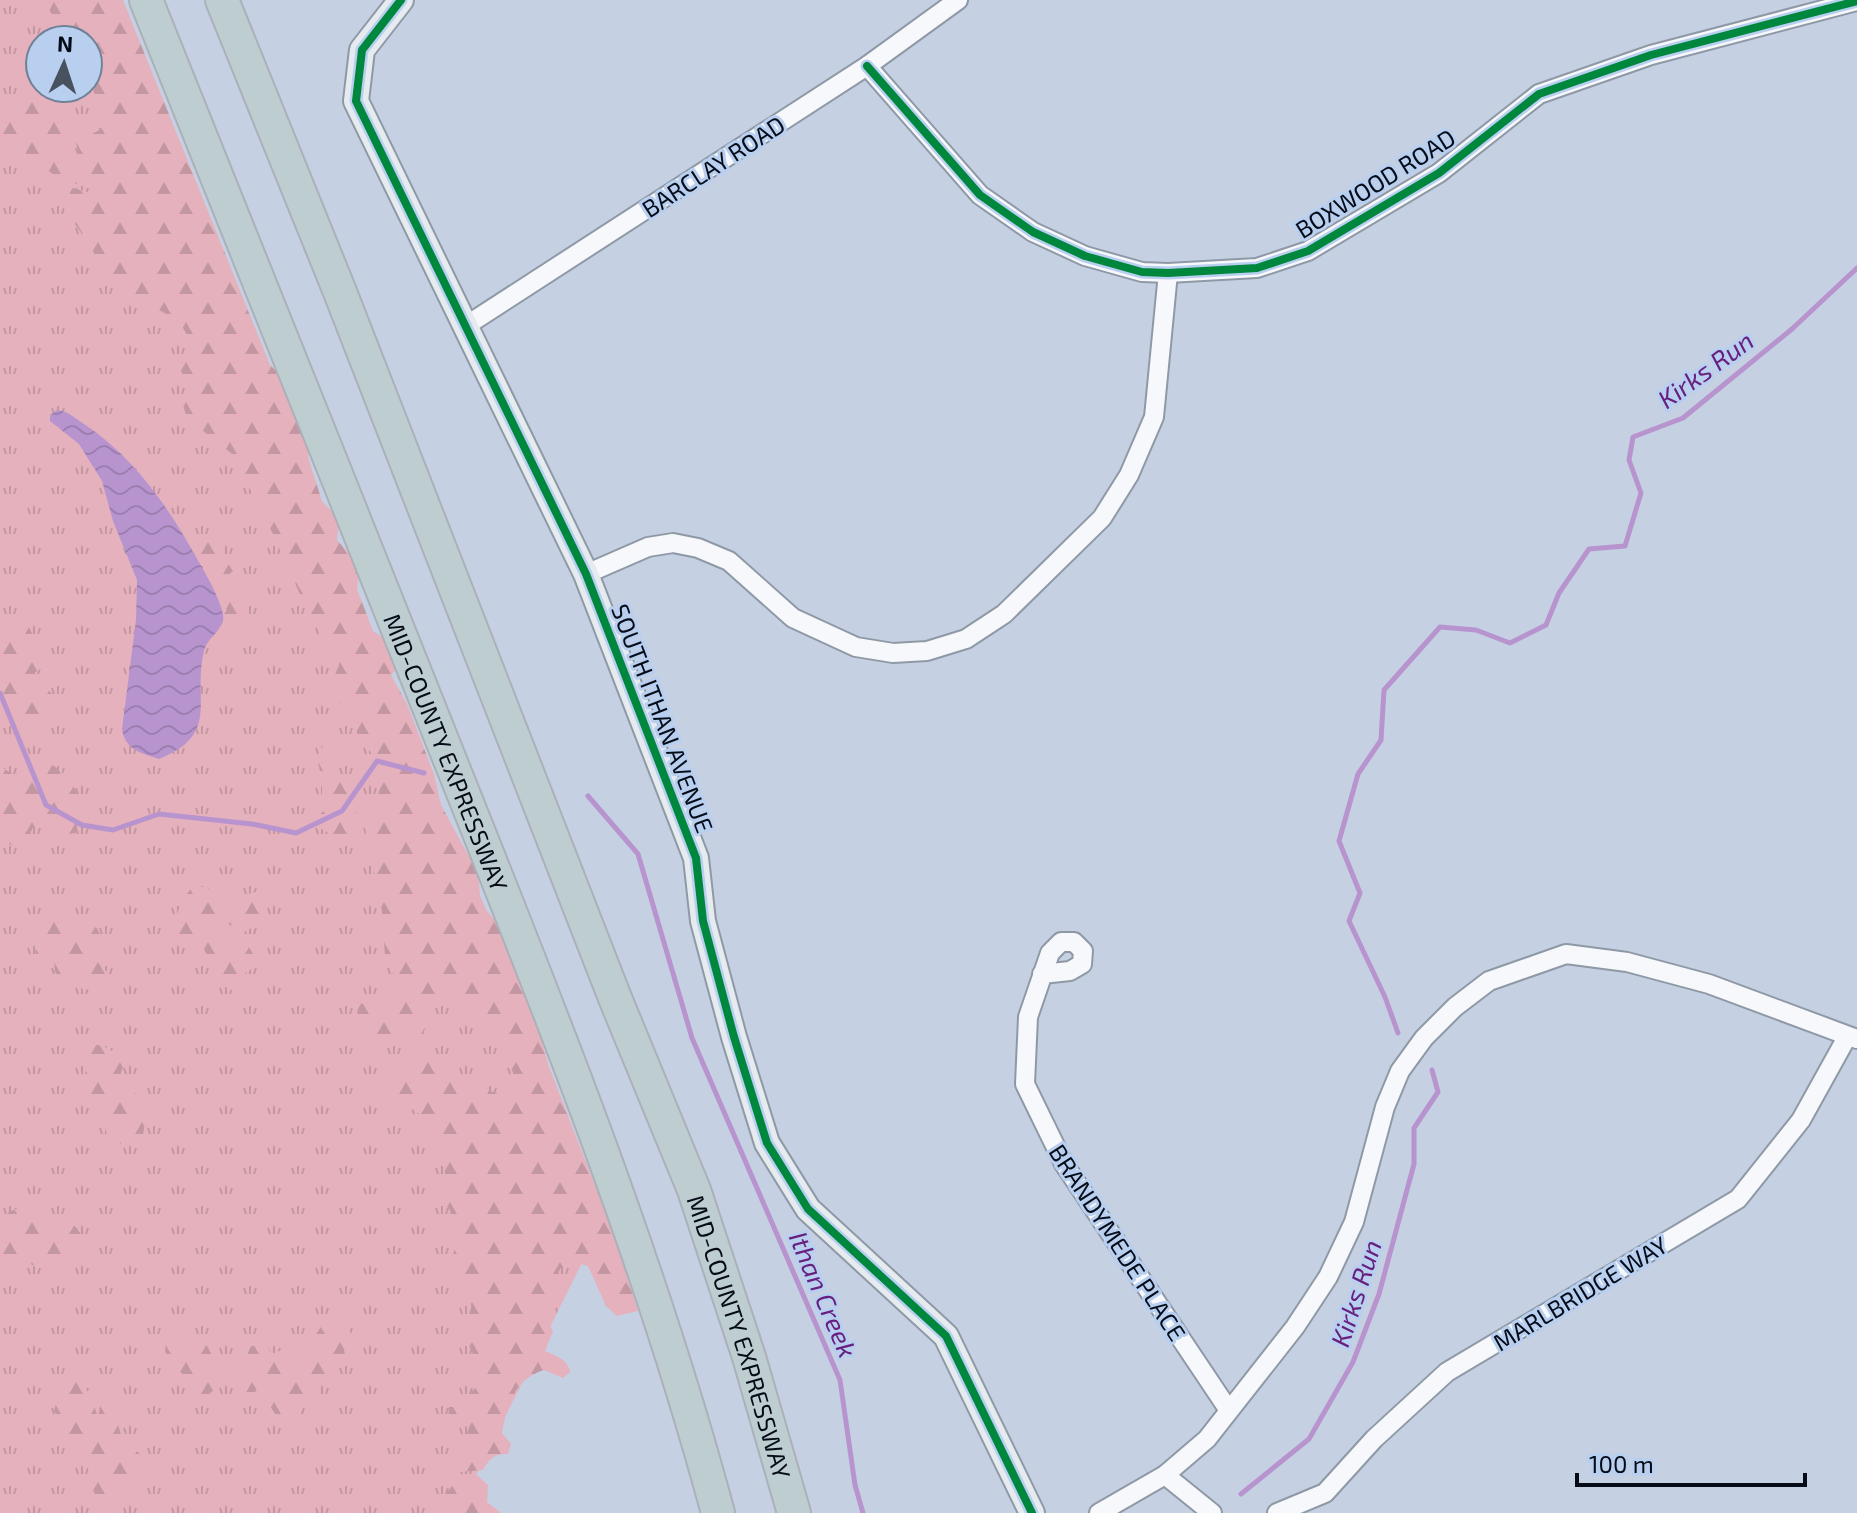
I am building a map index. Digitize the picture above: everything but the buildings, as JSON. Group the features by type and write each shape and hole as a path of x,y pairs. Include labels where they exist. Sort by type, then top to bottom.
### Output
{"highway":[{"name":"MID-COUNTY EXPRESSWAY","path":"146,0 498,875 614,1180 675,1364 718,1513"},
{"name":"MID-COUNTY EXPRESSWAY","path":"222,0 340,292 615,998 694,1190 753,1372 794,1513"}],"street":[{"name":"SOUTH ITHAN AVENUE","path":"401,0 362,50 356,101 586,574 696,858 703,921 767,1143 808,1209 946,1336 1032,1513"},
{"name":"BARCLAY ROAD","path":"464,327 867,66 958,0"},
{"name":"BOXWOOD ROAD","path":"867,66 980,195 1033,232 1085,256 1142,272 1257,268 1308,251 1439,173 1539,94 1651,55 1857,1"},
{"path":"586,574 648,547 673,543 698,548 729,561 793,618 856,647 893,653 927,651 966,639 1004,614 1102,518 1129,475 1154,417 1168,273"},
{"path":"1099,1513 1165,1475 1207,1439 1295,1327 1328,1277 1354,1222 1385,1107 1400,1071 1424,1038 1455,1007 1489,981 1566,954 1627,962 1709,984 1852,1038"},
{"name":"BRANDYMEDE PLACE","path":"1042,974 1028,1017 1025,1084 1064,1164 1228,1409"},
{"name":"MARLBRIDGE WAY","path":"1277,1513 1325,1493 1374,1439 1447,1372 1738,1199 1801,1120 1852,1038"},
{"path":"1165,1475 1212,1513"}],"green space":[{"path":"0,0 114,0 605,1217 457,1513 0,1513"},
{"path":"48,0 123,0 270,365 293,387 308,442 308,457 322,501 339,519 337,540 360,566 357,589 373,631 385,639 398,667 391,675 407,704 434,774 441,805 478,873 480,895 486,910 501,927 523,971 548,1064 613,1232 638,1311 617,1316 606,1306 588,1266 566,1260 548,1294 547,1312 553,1331 545,1351 564,1361 570,1372 563,1378 544,1370 525,1380 506,1412 502,1433 511,1444 508,1454 493,1458 483,1470 448,1473 442,1464 460,1449 469,1427 459,1425 455,1435 438,1434 439,1424 448,1424 449,1407 458,1407 459,1399 478,1386 472,1351 459,1330 472,1311 467,1287 454,1284 450,1264 456,1245 450,1210 439,1198 445,1175 432,1130 432,1118 381,1101 379,1089 387,1077 419,1055 426,1056 432,1064 436,1056 441,1062 447,1054 459,1057 457,1083 474,1079 488,1090 518,1102 522,1093 518,1079 507,1064 512,1060 497,1041 494,1025 471,1018 467,1003 444,977 435,1004 426,1008 423,1039 402,1042 382,1035 367,1041 358,1027 357,1002 369,1006 399,993 396,978 385,956 382,912 364,823 373,815 379,791 372,779 377,761 355,726 346,723 343,717 348,713 329,689 339,665 307,610 232,454 187,418 182,402 188,391 178,362 195,349 179,321 139,299 105,274 63,207 72,188 95,194 100,187 63,182 0,133 0,104 11,112 15,97 24,89 24,104 57,104 70,130 65,138 64,157 79,156 76,143 110,124 100,104 104,104 104,24 57,24"},
{"path":"213,537 233,571 227,576 228,580 241,587 236,602 248,608 244,624 226,644 214,643 210,634 227,610 222,606 225,602 217,588 206,582 205,566 198,565 192,557 198,542"},
{"path":"14,616 24,622 31,632 34,639 29,649 44,659 43,667 33,674 56,698 56,709 45,722 30,724 10,705 0,720 0,675 13,662 3,655 0,627"},
{"path":"325,744 332,750 337,773 351,782 360,798 353,825 344,837 320,828 318,819 322,812 333,807 322,796 322,781 327,771 320,771 318,757"},
{"path":"22,764 37,769 51,764 74,786 79,802 76,833 58,835 46,829 40,806 32,830 16,847 0,837 0,766 15,776"},
{"path":"193,886 206,888 231,901 256,892 266,913 259,924 244,932 221,924 209,932 244,939 255,957 253,968 245,973 249,981 247,987 239,994 222,985 221,967 210,961 201,943 184,944 179,936 177,914"},
{"path":"50,910 80,935 96,927 104,941 104,948 93,956 108,973 108,982 104,986 83,990 75,978 66,983 55,972 54,959 45,963 37,955 40,935 28,932 26,924"},
{"path":"88,1043 106,1048 116,1056 123,1067 117,1084 132,1086 137,1095 132,1099 146,1118 143,1135 127,1148 107,1135 100,1108 84,1102 83,1095 92,1081 81,1063 80,1055"},
{"path":"18,1209 30,1220 34,1216 43,1219 50,1228 65,1221 73,1224 88,1243 80,1258 62,1261 54,1266 32,1265 24,1256 14,1265 0,1260 0,1214 5,1216"},
{"path":"338,1318 348,1323 352,1339 343,1343 345,1355 341,1365 323,1367 327,1381 320,1384 318,1399 305,1391 300,1416 292,1425 280,1421 265,1399 266,1380 255,1392 245,1392 239,1383 244,1370 237,1363 240,1355 247,1355 251,1346 267,1345 271,1354 282,1350 299,1359 325,1321"},
{"path":"194,1333 209,1349 213,1369 219,1375 220,1384 206,1397 193,1393 184,1375 177,1370 178,1366 165,1352 166,1342 174,1335 180,1340"},
{"path":"74,1380 87,1391 98,1418 101,1402 113,1408 123,1441 148,1460 151,1469 133,1486 125,1485 124,1494 108,1501 97,1499 87,1476 90,1461 85,1450 71,1451 73,1438 58,1436 56,1427 63,1417 57,1415 55,1407 64,1390"},
{"path":"477,1475 488,1485 487,1502 501,1513 446,1513 445,1495 460,1476"}],"water":[{"path":"57,410 71,415 103,438 151,487 189,544 223,614 222,624 204,651 197,727 190,739 159,759 130,746 122,729 136,620 137,580 113,521 102,481 79,444 50,421 50,415"}],"waterway":[{"name":"Kirks Run","path":"1398,1033 1385,997 1349,921 1360,893 1339,841 1358,774 1381,740 1384,690 1440,627 1476,630 1510,643 1546,625 1559,593 1589,549 1625,546 1641,493 1629,460 1633,437 1683,418 1792,329 1857,268"},
{"name":"Ithan Creek","path":"0,693 46,805 82,825 113,830 159,814 252,824 296,833 342,811 377,761 424,773"},
{"name":"Ithan Creek","path":"588,796 638,854 692,1038 840,1380 855,1485 863,1513"},
{"name":"Kirks Run","path":"1241,1494 1309,1439 1353,1362 1379,1294 1414,1164 1414,1128 1438,1092 1432,1070"}],"cycle path":[{"path":"401,0 362,50 356,101 586,574 696,858 703,921 767,1143 808,1209 946,1336 1032,1513"},
{"path":"867,66 980,195 1033,232 1085,256 1142,272 1257,268 1308,251 1439,173 1539,94 1651,55 1857,1"}]}
